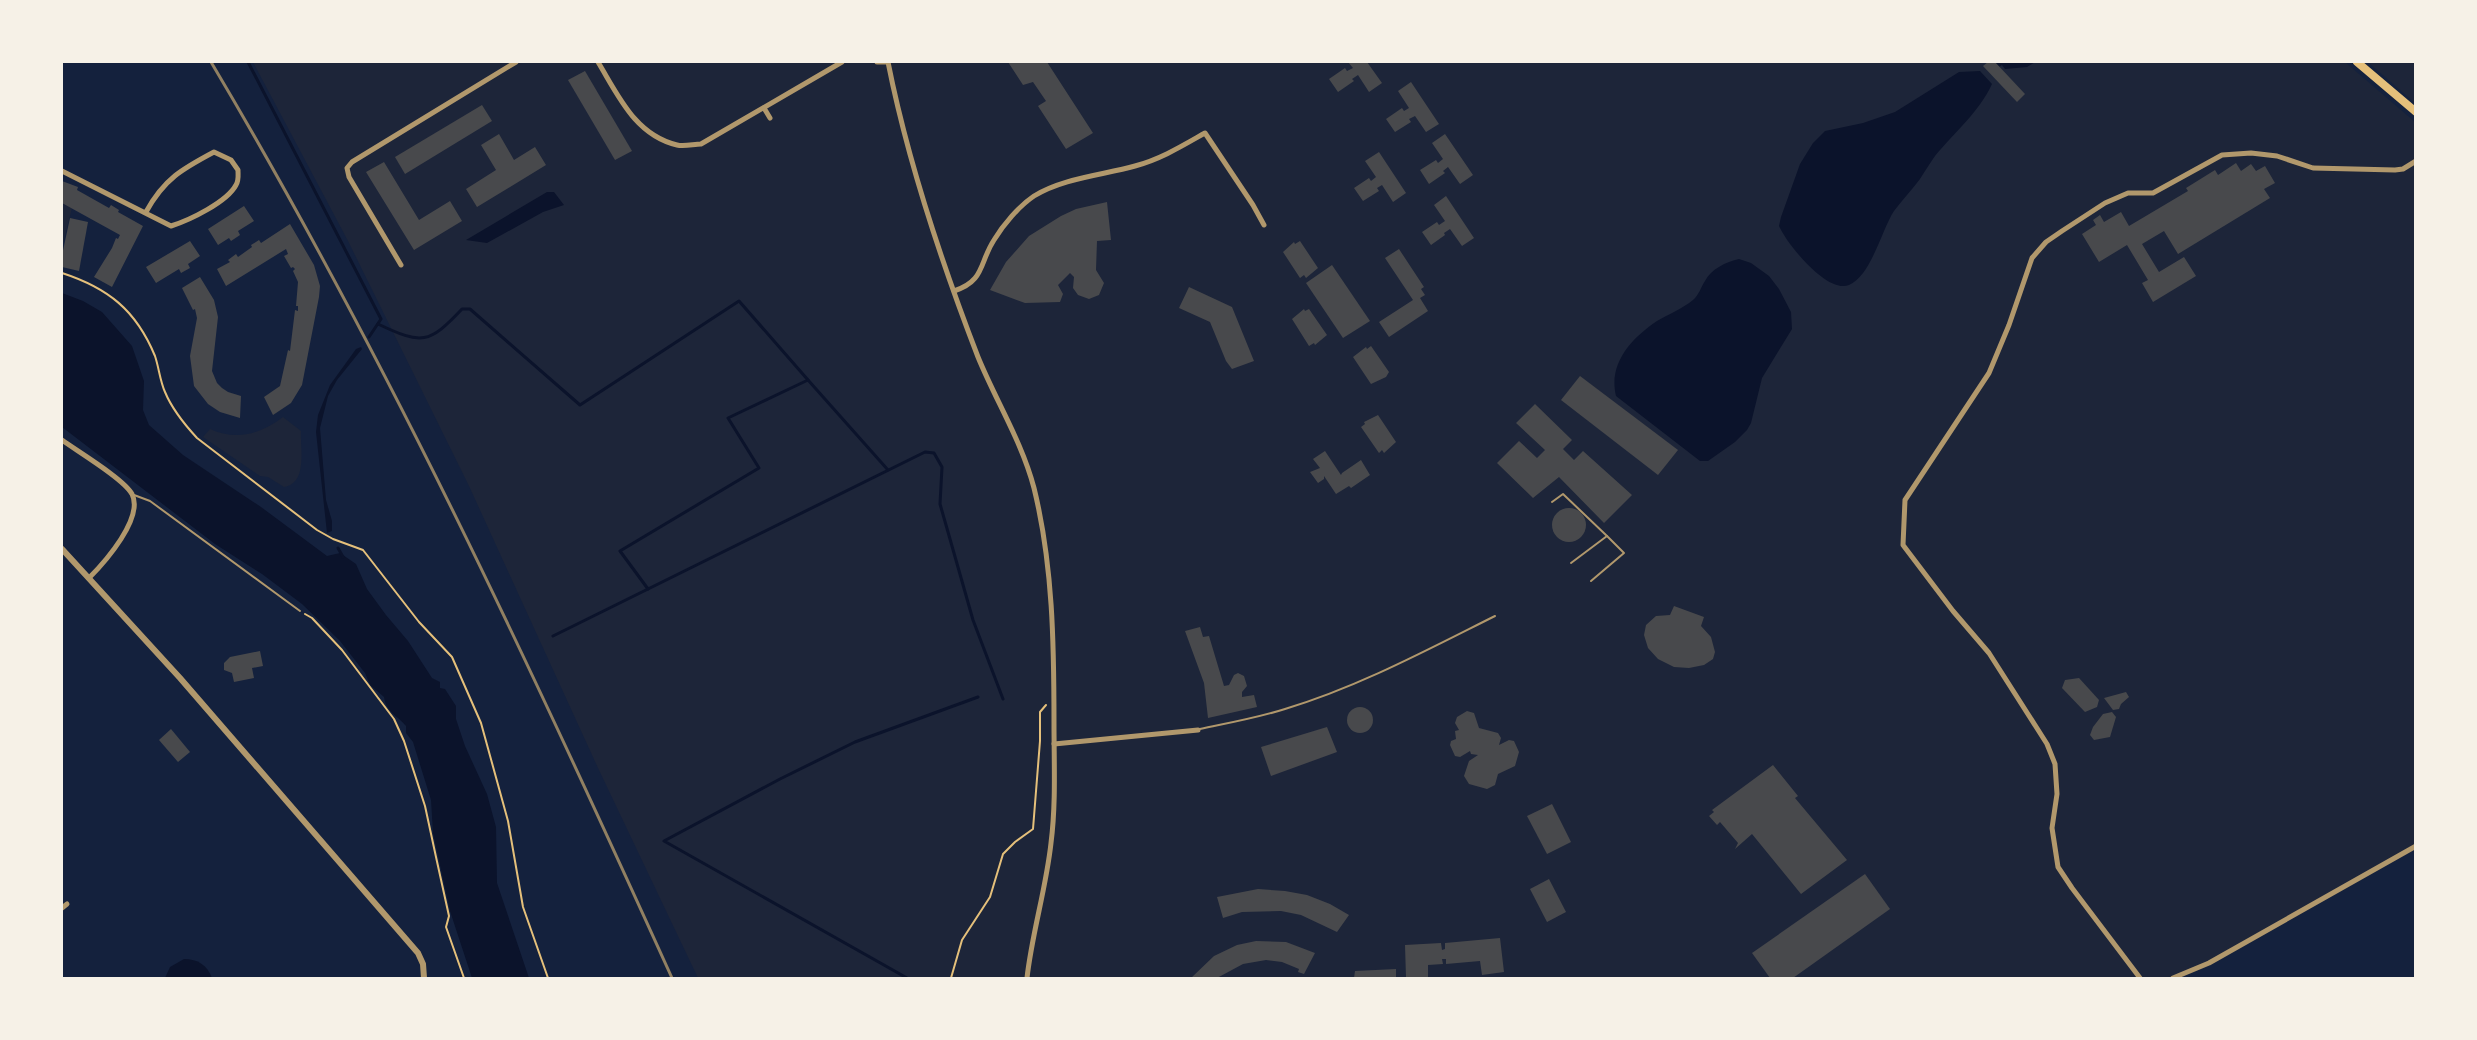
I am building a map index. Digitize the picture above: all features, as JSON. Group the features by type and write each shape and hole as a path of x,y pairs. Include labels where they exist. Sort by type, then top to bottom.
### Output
{"main road":[{"path":"2357,62 2415,112"}],"street":[{"path":"401,265 349,177 347,168 352,162 516,62"},
{"path":"597,62 630,116 651,134 678,146 701,144 842,62"},
{"path":"877,62 888,62 918,184 954,291 980,361 1017,442 1034,487 1048,565 1054,744 1051,843 1027,978"},
{"path":"764,108 770,118"},
{"path":"954,291 969,286 979,275 993,240 1013,216 1035,196 1064,184 1165,156 1205,133 1264,225"},
{"path":"62,171 171,226 184,222 228,196 236,185 238,171 231,160 214,152 181,170 166,182 146,212"},
{"path":"2140,978 2058,867 2052,828 2057,794 2055,764 2048,744 1989,653 1903,545 1905,500 1989,373 2009,325 2032,258 2046,242 2062,231 2105,203 2128,193 2153,193 2222,155 2251,153 2277,156 2313,168 2395,170 2403,169 2415,161"},
{"path":"62,440 127,487 132,495 134,511 120,541 89,578"},
{"path":"62,549 174,671 418,953 423,964 424,978"},
{"path":"1054,744 1198,730"},
{"path":"2173,978 2209,963 2415,846"},
{"path":"62,908 67,903"}],"lane":[{"path":"1552,502 1563,494 1624,553 1591,581"},
{"path":"132,495 141,496 150,501 300,612"},
{"path":"1570,562 1607,536"},
{"path":"1198,730 1284,709 1325,695 1365,679 1495,616"}],"path":[{"path":"62,273 90,283 127,309 151,349 165,393 182,422 197,438 317,530 333,539 363,550 419,622 452,657 481,723 508,821 523,907 548,978"},
{"path":"300,612 312,618 342,650 393,719 404,741 425,806 449,916 446,927 464,978"},
{"path":"951,978 962,940 990,897 1003,854 1015,842 1034,829 1040,712 1046,705"}],"shaded area":[{"path":"253,62 2345,62 2415,122 2415,846 2209,963 2173,978 698,978 598,768 469,486 348,241"},
{"path":"1994,62 2035,62 2027,67 2005,69"},
{"path":"2368,62 2415,62 2415,103"},
{"path":"1980,71 1992,84 1987,94 1974,113 1935,156 1894,211 1864,272 1849,285 1840,286 1819,275 1790,244 1779,226 1800,164 1813,143 1825,131 1863,123 1895,112 1959,72"},
{"path":"547,192 554,192 564,205 543,212 487,243 466,240"},
{"path":"62,203 72,208 62,248"},
{"path":"1739,259 1751,263 1769,276 1779,289 1791,312 1792,329 1762,378 1751,423 1747,430 1735,442 1708,461 1700,461 1616,396 1614,384 1616,373 1624,352 1639,335 1657,321 1693,300 1715,270"},
{"path":"62,293 102,312 132,346 144,381 143,410 149,425 183,455 261,507 327,556 340,553 356,564 367,589 408,641 432,678 440,682 440,688 445,689 456,706 456,719 465,746 487,794 496,827 497,883 529,978 472,978 450,911 433,833 431,800 413,742 406,733 406,726 390,710 384,697 370,685 365,673 340,641 302,604 262,574 215,544 62,427"},
{"path":"361,347 362,349 337,380 328,396 320,428 326,500 332,521 332,531 327,533 316,432 318,415 330,385 356,349"},
{"path":"283,417 301,431 302,456 297,479 284,487 268,477 260,476 203,437 210,429 229,435 248,434 266,428"},
{"path":"184,959 194,960 201,964 212,978 165,978 170,967"}],"building":[{"path":"1008,62 1047,62 1093,133 1066,149 1038,106 1046,101 1033,82 1023,85"},
{"path":"1348,62 1367,62 1382,83 1369,92 1358,75 1352,79 1354,81 1338,92 1329,79 1345,68 1347,71 1353,68"},
{"path":"1988,62 1995,62 2025,94 2017,102 1983,66"},
{"path":"585,71 632,151 615,160 568,80"},
{"path":"1411,82 1439,124 1426,132 1415,116 1409,119 1411,122 1395,132 1386,119 1402,108 1404,111 1409,108 1398,91"},
{"path":"482,105 492,121 405,174 395,157"},
{"path":"499,134 514,160 535,147 546,165 477,207 466,189 496,170 481,145"},
{"path":"1445,134 1473,175 1460,184 1448,167 1443,171 1445,173 1429,184 1420,170 1436,160 1438,163 1443,159 1432,143"},
{"path":"1379,152 1406,193 1393,202 1382,185 1377,188 1379,191 1363,201 1354,188 1369,178 1371,181 1376,177 1365,161"},
{"path":"384,162 419,220 450,201 462,221 414,250 366,172"},
{"path":"2236,163 2241,171 2251,164 2256,171 2265,166 2275,183 2264,189 2270,198 2178,254 2164,231 2142,244 2159,272 2184,257 2196,276 2153,302 2142,283 2148,280 2127,245 2099,262 2082,234 2096,225 2093,220 2100,215 2104,222 2121,212 2129,226 2188,191 2186,188 2215,170 2218,175"},
{"path":"62,181 78,187 77,190 109,208 111,205 119,210 118,212 143,226 112,287 94,277 116,238 118,239 120,235 62,203"},
{"path":"1446,196 1474,238 1462,246 1450,229 1431,245 1422,232 1437,222 1439,225 1445,221 1434,205"},
{"path":"1107,202 1111,240 1097,241 1096,270 1104,283 1099,295 1089,299 1078,295 1073,288 1074,277 1070,273 1058,285 1063,294 1060,302 1025,303 990,290 1006,262 1029,236 1076,209"},
{"path":"244,206 254,221 238,231 240,235 231,241 229,238 218,245 208,229"},
{"path":"70,218 88,222 79,271 62,267 62,255"},
{"path":"290,224 314,265 320,286 302,385 291,403 273,415 264,397 280,386 288,350 290,351 295,310 298,311 298,306 296,306 298,282 293,271 295,269 291,268 284,256 288,254 286,249 226,286 217,269 230,262 228,260 236,254 238,257 252,247 251,245 259,240 261,243"},
{"path":"190,241 200,256 188,264 190,268 181,273 179,269 156,283 146,267"},
{"path":"1300,241 1318,268 1306,278 1304,275 1300,278 1283,252 1294,242 1295,244"},
{"path":"1399,249 1424,287 1421,289 1425,295 1420,298 1428,311 1389,337 1379,322 1413,300 1385,258"},
{"path":"1332,265 1370,321 1343,338 1306,283"},
{"path":"200,277 214,300 218,317 212,371 222,388 241,396 240,418 220,412 208,404 194,386 190,356 197,318 195,309 193,310 182,288"},
{"path":"1189,287 1232,307 1254,361 1232,369 1226,361 1210,322 1179,308"},
{"path":"1304,309 1305,311 1309,309 1327,335 1315,345 1314,343 1309,346 1292,319"},
{"path":"1371,346 1389,372 1386,377 1371,384 1353,357"},
{"path":"1580,376 1678,450 1658,475 1561,400"},
{"path":"1535,404 1572,440 1563,449 1574,460 1583,451 1632,495 1604,523 1559,477 1533,498 1497,463 1519,441 1537,458 1545,450 1516,423"},
{"path":"1378,415 1396,442 1384,453 1382,450 1379,453 1361,427 1365,424 1364,422"},
{"path":"1325,451 1341,475 1361,460 1370,475 1351,488 1349,486 1336,494 1324,476 1324,479 1318,483 1310,472 1320,468 1313,459"},
{"path":"1569,508 1581,513 1586,525 1581,537 1569,542 1557,537 1552,525 1557,513"},
{"path":"1674,606 1704,617 1701,626 1711,637 1715,652 1713,659 1704,665 1689,668 1674,667 1658,659 1648,648 1644,635 1646,625 1656,616 1670,615"},
{"path":"1200,627 1203,637 1209,636 1224,686 1229,685 1234,675 1238,673 1244,676 1247,686 1242,692 1242,697 1254,695 1257,707 1208,718 1204,683 1185,631"},
{"path":"260,651 263,666 252,668 254,678 234,682 232,673 224,670 224,663 230,657"},
{"path":"2079,678 2099,700 2097,707 2085,712 2062,688 2065,680"},
{"path":"2126,692 2129,697 2119,709 2113,710 2104,698"},
{"path":"1360,707 1369,711 1373,720 1369,729 1360,733 1351,729 1347,720 1351,711"},
{"path":"1467,711 1474,713 1479,728 1498,733 1501,738 1499,745 1509,740 1514,741 1519,752 1515,766 1498,774 1495,785 1487,789 1469,784 1464,776 1469,761 1478,755 1471,754 1470,751 1460,757 1455,756 1450,745 1451,741 1456,739 1455,731 1459,730 1455,723 1457,717"},
{"path":"2112,712 2116,717 2110,737 2094,740 2090,735 2093,727 2103,714"},
{"path":"1327,727 1337,752 1271,776 1261,747"},
{"path":"171,729 190,752 178,762 159,740"},
{"path":"1773,765 1798,796 1795,798 1847,860 1801,894 1752,834 1735,849 1738,843 1720,822 1717,825 1709,816 1714,812 1712,810"},
{"path":"1552,804 1571,842 1547,854 1527,816"},
{"path":"1865,874 1890,909 1793,978 1770,978 1752,953"},
{"path":"1549,879 1566,912 1547,922 1530,889"},
{"path":"1258,889 1307,895 1349,915 1337,932 1301,915 1281,911 1242,912 1223,918 1217,897"},
{"path":"1500,938 1504,972 1482,975 1480,961 1446,964 1446,959 1442,959 1443,964 1428,965 1428,978 1406,978 1405,945 1441,943 1442,950 1445,949 1445,943"},
{"path":"1256,941 1286,942 1315,953 1304,974 1298,972 1299,969 1282,962 1266,960 1243,964 1217,978 1191,978 1214,956 1237,945"},
{"path":"1396,969 1396,978 1354,978 1355,971"}],"waterway":[{"path":"248,62 381,319 369,337"},
{"path":"378,324 405,335 424,338 441,329 462,309 470,309 580,405 739,301 808,380 728,418 759,468 620,551 648,589"},
{"path":"808,380 888,470"},
{"path":"553,636 925,452 934,453 942,467 940,504 973,620 1003,699"},
{"path":"338,548 343,557"},
{"path":"907,978 664,841 855,742 978,697"}],"railway":[{"path":"211,62 337,285 397,399 510,629 672,978"}]}
